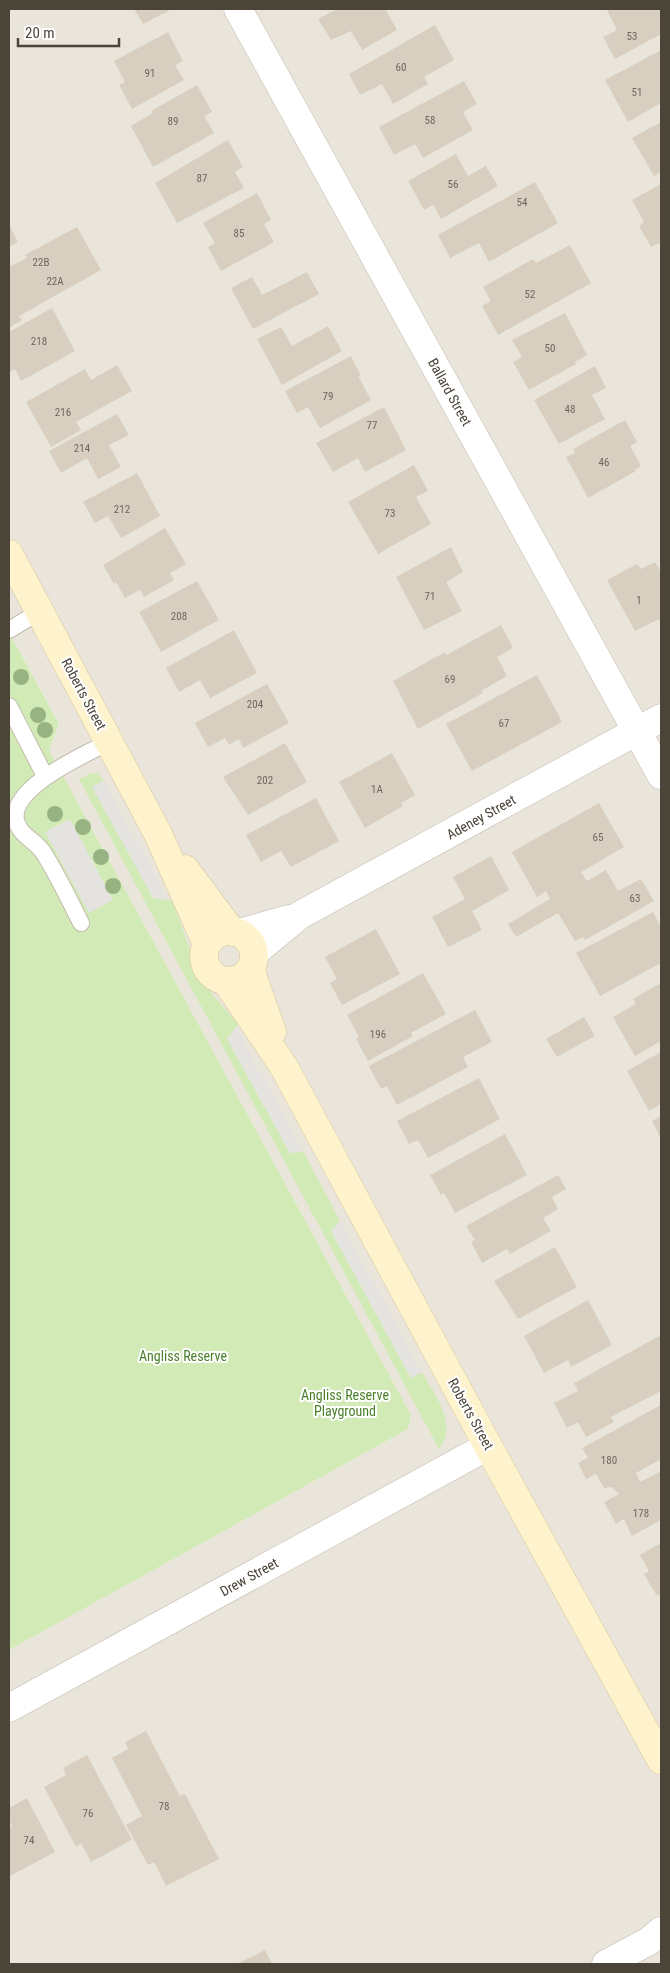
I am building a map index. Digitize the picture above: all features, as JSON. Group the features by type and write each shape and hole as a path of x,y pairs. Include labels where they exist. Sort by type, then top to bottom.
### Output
{"street":[{"name":"Ballard Street","path":"238,9 661,775"},
{"name":"Roberts Street","path":"9,554 158,834 207,944"},
{"name":"Adeney Street","path":"244,947 661,718"},
{"name":"Roberts Street","path":"158,834 244,947 284,1067"},
{"path":"217,934 244,947 239,979 226,981 212,975 206,968 204,952 207,944 217,934"},
{"name":"Roberts Street","path":"226,981 284,1067 488,1446 661,1760"},
{"name":"Drew Street","path":"9,1708 488,1446"},
{"path":"606,1964 657,1936"}],"lane":[{"path":"9,630 39,612"},
{"path":"9,706 46,776"},
{"path":"81,923 42,850 22,832 16,821 16,814 19,805 29,791 46,776 109,742"}],"shaded area":[{"path":"9,9 661,9 661,1964 9,1964 9,1650 408,1429 411,1415 49,750 59,723 9,632"},
{"path":"104,780 168,900 153,898 92,787"},
{"path":"70,819 113,900 89,913 45,832"},
{"path":"236,1027 303,1151 290,1153 227,1039"},
{"path":"340,1221 422,1372 411,1378 331,1231"}],"green space":[{"name":"Angliss Reserve","path":"9,632 59,724 49,750 411,1415 408,1429 9,1650"},
{"path":"92,773 97,773 104,780 93,787 153,898 173,902 201,981 238,1024 228,1040 290,1153 303,1151 340,1221 331,1231 411,1378 422,1372 438,1400 446,1420 445,1440 439,1449 79,779"}],"building":[{"path":"134,9 172,9 143,24"},
{"path":"337,9 388,9 386,10 397,30 362,50 351,31 331,40 318,19"},
{"path":"661,9 661,34 615,59 603,37 617,30 607,10"},
{"path":"435,25 454,60 424,77 428,84 393,104 382,84 360,95 349,74"},
{"path":"168,32 183,61 175,65 184,80 132,109 119,85 125,82 114,61"},
{"path":"661,50 661,103 628,122 605,80"},
{"path":"464,81 477,104 463,112 473,130 423,158 415,144 394,155 379,127"},
{"path":"197,85 212,112 204,116 214,133 153,167 131,126 153,113 151,111"},
{"path":"661,122 661,172 654,176 632,138"},
{"path":"228,140 243,167 235,172 244,188 177,223 155,183"},
{"path":"456,154 468,176 486,166 498,186 441,219 433,205 424,210 408,181"},
{"path":"535,182 558,223 489,262 479,243 450,258 438,235"},
{"path":"661,184 661,242 651,247 639,226 644,222 632,200"},
{"path":"257,193 271,220 264,224 274,242 221,271 208,247 215,243 203,223"},
{"path":"9,225 18,242 9,247"},
{"path":"77,227 101,270 19,316 22,320 9,328 9,267 27,258 25,255"},
{"path":"570,245 591,283 498,335 482,306 491,301 483,287 533,259 536,263"},
{"path":"307,272 319,294 253,329 231,288 252,277 262,295"},
{"path":"52,308 75,351 21,381 15,369 9,372 9,332"},
{"path":"565,313 587,355 575,362 576,364 529,390 513,362 522,357 512,340"},
{"path":"328,326 342,351 282,385 257,339 281,327 292,346"},
{"path":"351,356 361,376 358,376 371,400 320,428 308,407 297,413 285,391"},
{"path":"117,365 132,391 76,422 81,430 51,447 26,402 85,369 91,380"},
{"path":"595,366 606,388 592,395 605,419 559,444 534,400"},
{"path":"384,407 406,450 365,472 358,458 333,472 316,443"},
{"path":"117,414 129,435 109,445 121,467 98,479 87,458 61,473 49,451"},
{"path":"625,420 637,442 630,446 641,466 636,471 588,498 566,457 575,453 573,449"},
{"path":"414,465 428,491 416,497 431,524 378,554 348,502"},
{"path":"137,473 160,516 121,538 108,516 95,523 83,502"},
{"path":"165,528 186,564 170,573 174,580 144,597 140,590 125,598 103,565"},
{"path":"451,547 463,572 446,582 462,611 424,630 396,577"},
{"path":"655,562 661,572 661,624 659,619 635,631 607,580 637,564 641,569"},
{"path":"197,581 219,620 161,652 139,612"},
{"path":"501,625 513,648 497,657 507,676 481,691 483,693 418,729 393,681 445,652 446,655"},
{"path":"234,630 257,673 210,698 200,680 179,692 166,668"},
{"path":"537,675 562,722 472,771 446,724"},
{"path":"267,684 289,723 243,748 239,739 229,745 225,738 208,747 195,723"},
{"path":"285,743 307,782 248,815 223,777"},
{"path":"392,753 415,795 401,803 403,806 365,828 339,782"},
{"path":"316,798 339,841 291,867 281,851 261,862 246,835"},
{"path":"599,803 624,847 581,872 587,881 606,870 618,891 641,879 654,901 585,940 583,937 575,941 558,913 516,937 508,924 550,899 546,891 537,897 512,852"},
{"path":"491,856 509,890 472,911 482,930 448,947 432,917 465,899 453,877"},
{"path":"653,912 661,927 661,963 600,996 576,953"},
{"path":"376,929 400,974 342,1005 330,983 337,979 325,957"},
{"path":"423,973 446,1014 411,1033 413,1036 368,1061 356,1039 359,1037 347,1015"},
{"path":"661,983 661,1041 635,1056 613,1017 636,1004 633,999"},
{"path":"475,1010 492,1042 463,1057 468,1067 397,1105 387,1086 381,1089 369,1066"},
{"path":"584,1017 595,1036 557,1057 546,1039"},
{"path":"661,1052 661,1104 649,1111 627,1071"},
{"path":"479,1078 500,1119 428,1158 418,1140 409,1144 397,1121"},
{"path":"661,1116 661,1139 652,1121"},
{"path":"505,1134 527,1175 455,1213 444,1193 441,1195 430,1175"},
{"path":"558,1175 566,1189 552,1197 558,1209 543,1218 551,1231 510,1254 507,1249 482,1263 471,1242 475,1240 466,1226"},
{"path":"555,1247 577,1287 518,1319 494,1281"},
{"path":"588,1300 612,1345 571,1367 568,1360 544,1373 524,1336"},
{"path":"661,1335 661,1391 611,1417 614,1422 586,1437 578,1422 567,1428 554,1403 578,1391 574,1383"},
{"path":"661,1405 661,1459 636,1473 640,1482 661,1471 661,1520 632,1536 624,1519 616,1524 604,1502 619,1494 612,1487 604,1488 596,1474 586,1479 578,1463 588,1458 582,1448"},
{"path":"661,1543 661,1594 657,1596 644,1574 649,1571 640,1555"},
{"path":"146,1731 180,1796 185,1794 219,1859 166,1886 154,1862 148,1865 126,1825 142,1816 112,1758 128,1749 125,1742"},
{"path":"87,1755 132,1840 91,1862 81,1843 76,1847 44,1787 66,1775 63,1768"},
{"path":"27,1798 55,1852 10,1876 9,1828 12,1826 9,1820 9,1808"},
{"path":"265,1950 272,1964 237,1964"}],"park label":[{"name":"Angliss Reserve Playground","path":"345,1404"}]}
